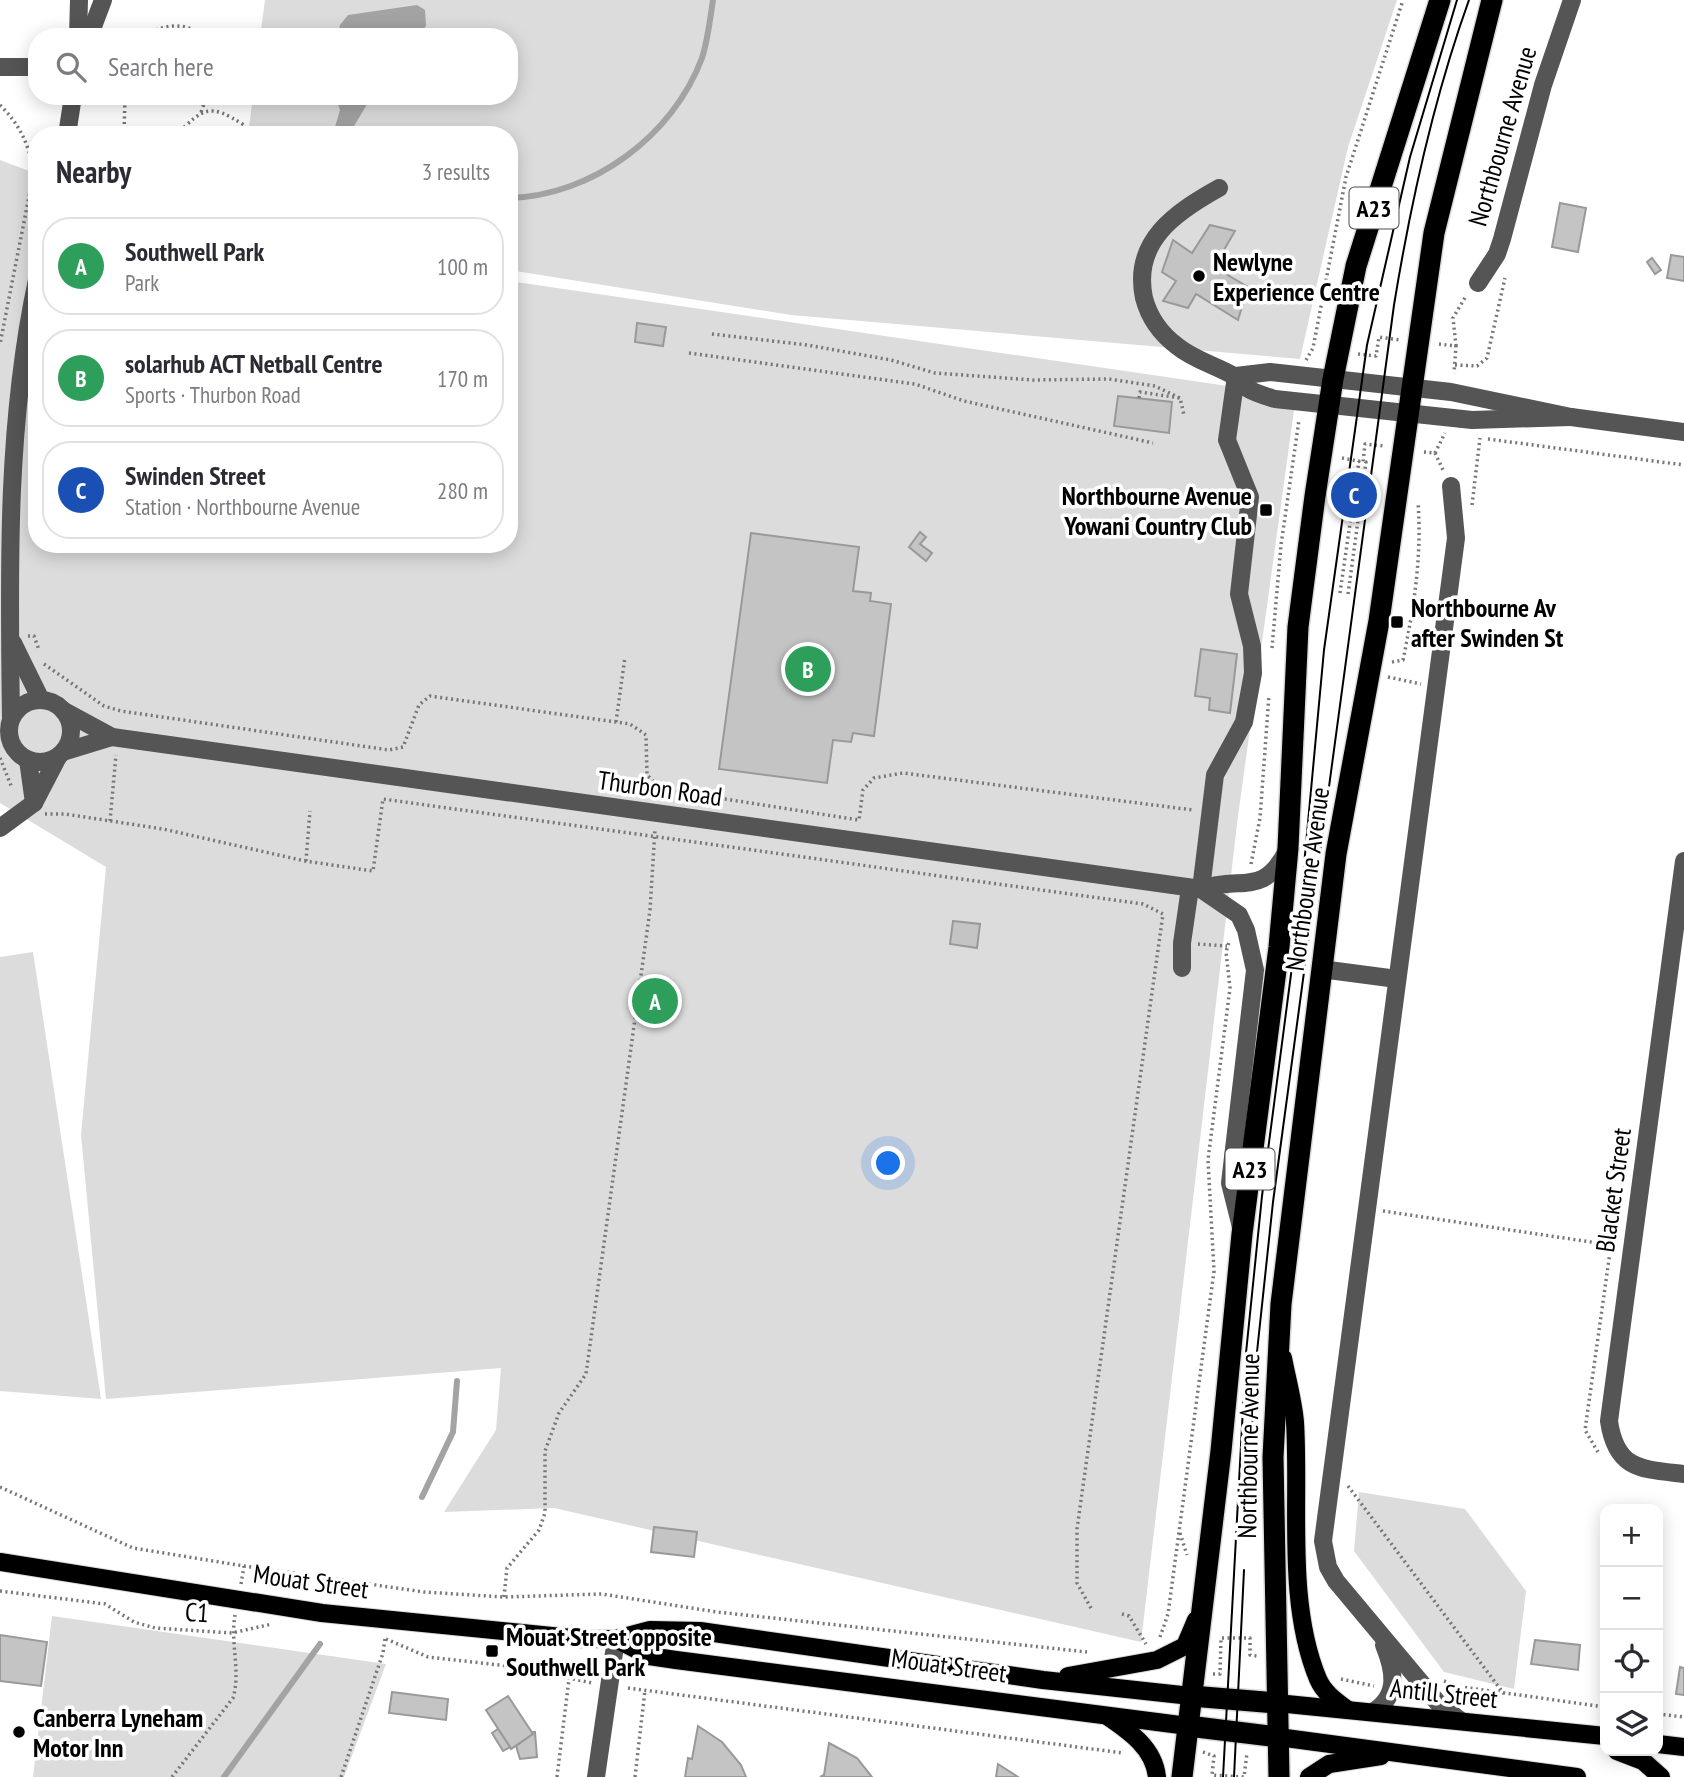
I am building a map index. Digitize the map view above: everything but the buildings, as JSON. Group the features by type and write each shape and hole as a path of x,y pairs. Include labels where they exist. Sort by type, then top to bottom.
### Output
{"highway":[{"name":"Northbourne Avenue","path":"1182,1777 1288,848 1298,627 1329,404 1356,266 1440,0"},
{"name":"Northbourne Avenue","path":"1279,1777 1273,1457 1278,1333 1321,969 1336,854 1379,621 1434,233 1492,0"},
{"name":"Mouat Street","path":"1191,1696 1277,1703"},
{"name":"Mouat Street","path":"1188,1726 1278,1737"}],"main road":[{"path":"1278,1333 1294,1420 1298,1567 1306,1628 1319,1681 1329,1696 1348,1710"},
{"name":"Mouat Street","path":"0,1562 322,1613 571,1638 616,1639 650,1630 701,1631 1043,1680 1191,1696"},
{"path":"1043,1680 1157,1660 1178,1650 1189,1639 1201,1604"},
{"name":"Mouat Street","path":"616,1639 649,1656 1188,1726"},
{"name":"Antill Street","path":"1277,1703 1600,1736"},
{"path":"1104,1714 1136,1738 1149,1752 1157,1777"},
{"path":"1278,1737 1577,1777"},
{"path":"1663,1745 1684,1747"},
{"path":"1309,1777 1329,1764 1402,1753"},
{"path":"1630,1756 1643,1761 1661,1777"}],"street":[{"path":"78,28 79,0"},
{"path":"92,28 103,0"},
{"name":"Northbourne Avenue","path":"1478,283 1497,254 1502,239 1536,110 1572,0"},
{"path":"0,67 28,67"},
{"path":"68,126 72,105"},
{"path":"1219,188 1176,214 1153,238 1145,254 1142,284 1152,318 1166,337 1194,357 1236,376 1250,390 1275,399 1472,420 1571,417"},
{"path":"28,321 15,429 9,521 10,739 16,752 28,760 34,803"},
{"path":"1236,376 1261,372 1466,394 1571,417 1684,432"},
{"path":"1182,968 1181,943 1195,888 1216,770 1244,722 1253,673 1253,650 1239,594 1250,497 1227,440 1236,376"},
{"path":"1451,486 1455,538 1324,1524 1328,1567 1379,1635 1438,1703 1461,1721"},
{"path":"10,637 41,700 27,703 11,719"},
{"name":"Thurbon Road","path":"41,700 54,703 64,711 115,737 1195,888 1220,884 1250,885 1265,879 1277,869 1288,848"},
{"path":"0,828 34,803 61,755 71,735 70,722 64,711"},
{"name":"Thurbon Road","path":"28,760 43,762 115,737"},
{"name":"Blacket Street","path":"1684,860 1609,1421 1612,1445 1622,1457 1639,1468 1684,1474"},
{"name":"Thurbon Road","path":"1195,888 1237,913 1249,940"},
{"name":"Northbourne Avenue","path":"1242,1234 1230,1183 1255,984 1249,940"},
{"path":"1321,969 1396,979"},
{"path":"1373,1712 1386,1701 1394,1671 1379,1635"},
{"path":"596,1777 616,1639"}],"path":[{"path":"1313,348 1346,177 1403,0"},
{"path":"156,28 172,25 185,28"},
{"path":"0,105 15,121 28,143"},
{"path":"124,126 125,105"},
{"path":"186,126 201,112 204,105"},
{"path":"201,112 220,110 244,125"},
{"path":"0,344 28,212"},
{"path":"1456,346 1452,325 1455,310 1478,283"},
{"path":"712,334 819,347 891,360 935,373 1033,380 1109,379 1155,386 1180,397"},
{"path":"689,353 915,384 964,401 1153,443"},
{"path":"1139,398 1140,392 1180,397"},
{"path":"1180,397 1184,415"},
{"path":"1472,507 1480,438 1684,466"},
{"path":"1422,463 1424,452"},
{"path":"1340,593 1361,461 1366,462 1348,594"},
{"path":"1390,663 1403,660 1416,597 1422,536 1418,499"},
{"path":"34,636 44,664 104,706 121,711 389,750 403,747 419,705 430,696 630,724 646,736 646,775 661,789 859,820 863,790 874,778 903,773 1209,812"},
{"path":"1392,649 1388,678 1436,686"},
{"path":"616,722 625,657"},
{"path":"110,821 115,737"},
{"path":"0,758 12,787"},
{"path":"49,816 65,814 163,829 305,862 373,871 383,799 654,839 1143,904 1163,914 1077,1529 1077,1583 1092,1610"},
{"path":"305,862 310,811"},
{"path":"505,1597 507,1568 539,1530 545,1513 545,1451 559,1413 586,1374 650,910 654,839"},
{"path":"1137,1647 1153,1645 1167,1623 1214,1271 1211,1242 1213,1209 1208,1160 1230,988 1227,946"},
{"path":"1378,1210 1632,1248"},
{"path":"1341,1490 1342,1478 1504,1694"},
{"path":"0,1487 134,1548 424,1592 505,1597 602,1594 716,1612 1096,1652"},
{"name":"C1","path":"0,1591 105,1604 134,1622 155,1628 232,1633 236,1687 233,1698 172,1777"},
{"path":"1122,1614 1129,1616 1147,1646"},
{"path":"232,1633 274,1624"},
{"path":"379,1635 428,1657 517,1667 569,1679 557,1777"},
{"path":"1220,1674 1221,1638 1250,1638 1250,1655"},
{"path":"341,1777 383,1653 385,1639"},
{"path":"1333,1677 1391,1690"},
{"path":"1441,1680 1462,1687 1504,1694 1600,1706"},
{"path":"1454,1701 1460,1702 1462,1687"},
{"path":"635,1777 645,1690 1135,1755"},
{"path":"1663,1715 1684,1717"}],"shaded area":[{"path":"265,0 1397,0 1348,147 1300,359 791,315 518,271 518,126 249,126 252,105 518,105 518,28 261,28"},
{"path":"417,5 425,10 426,26 339,28 348,15"},
{"path":"338,105 367,105 354,126 335,126 340,110"},
{"path":"0,160 28,171 28,553 518,553 518,282 1296,396 1238,816 1141,1642 554,1508 444,1512 496,1430 501,1368 106,1399 81,1135 106,867 0,803"},
{"path":"33,952 101,1399 0,1391 0,957"},
{"path":"1359,1492 1465,1509 1526,1591 1514,1689 1444,1672 1354,1551"},
{"path":"52,1616 386,1664 344,1777 33,1777"}],"waterway":[{"path":"518,197 540,195 599,173 650,136 671,113 689,86 702,58 713,0"},
{"path":"422,1497 453,1432 457,1381"},
{"path":"224,1777 320,1644"}],"tram line":[{"path":"1223,1777 1246,1353 1262,1196 1301,898 1324,650 1367,345 1410,157 1457,0"},
{"path":"1245,1535 1257,1352 1273,1202 1394,305 1424,151 1444,75 1469,0"},
{"path":"1234,1777 1244,1570"}],"place":[{"name":"Newlyne Experience Centre","path":"1199,276"},
{"name":"Swinden Street","path":"1354,495"},
{"name":"Northbourne Avenue Yowani Country Club","path":"1266,510"},
{"name":"Northbourne Av after Swinden St","path":"1397,622"},
{"name":"solarhub ACT Netball Centre","path":"808,669"},
{"name":"Southwell Park","path":"655,1001"},
{"name":"Mouat Street opposite Southwell Park","path":"492,1651"},
{"name":"Canberra Lyneham Motor Inn","path":"19,1732"}]}
